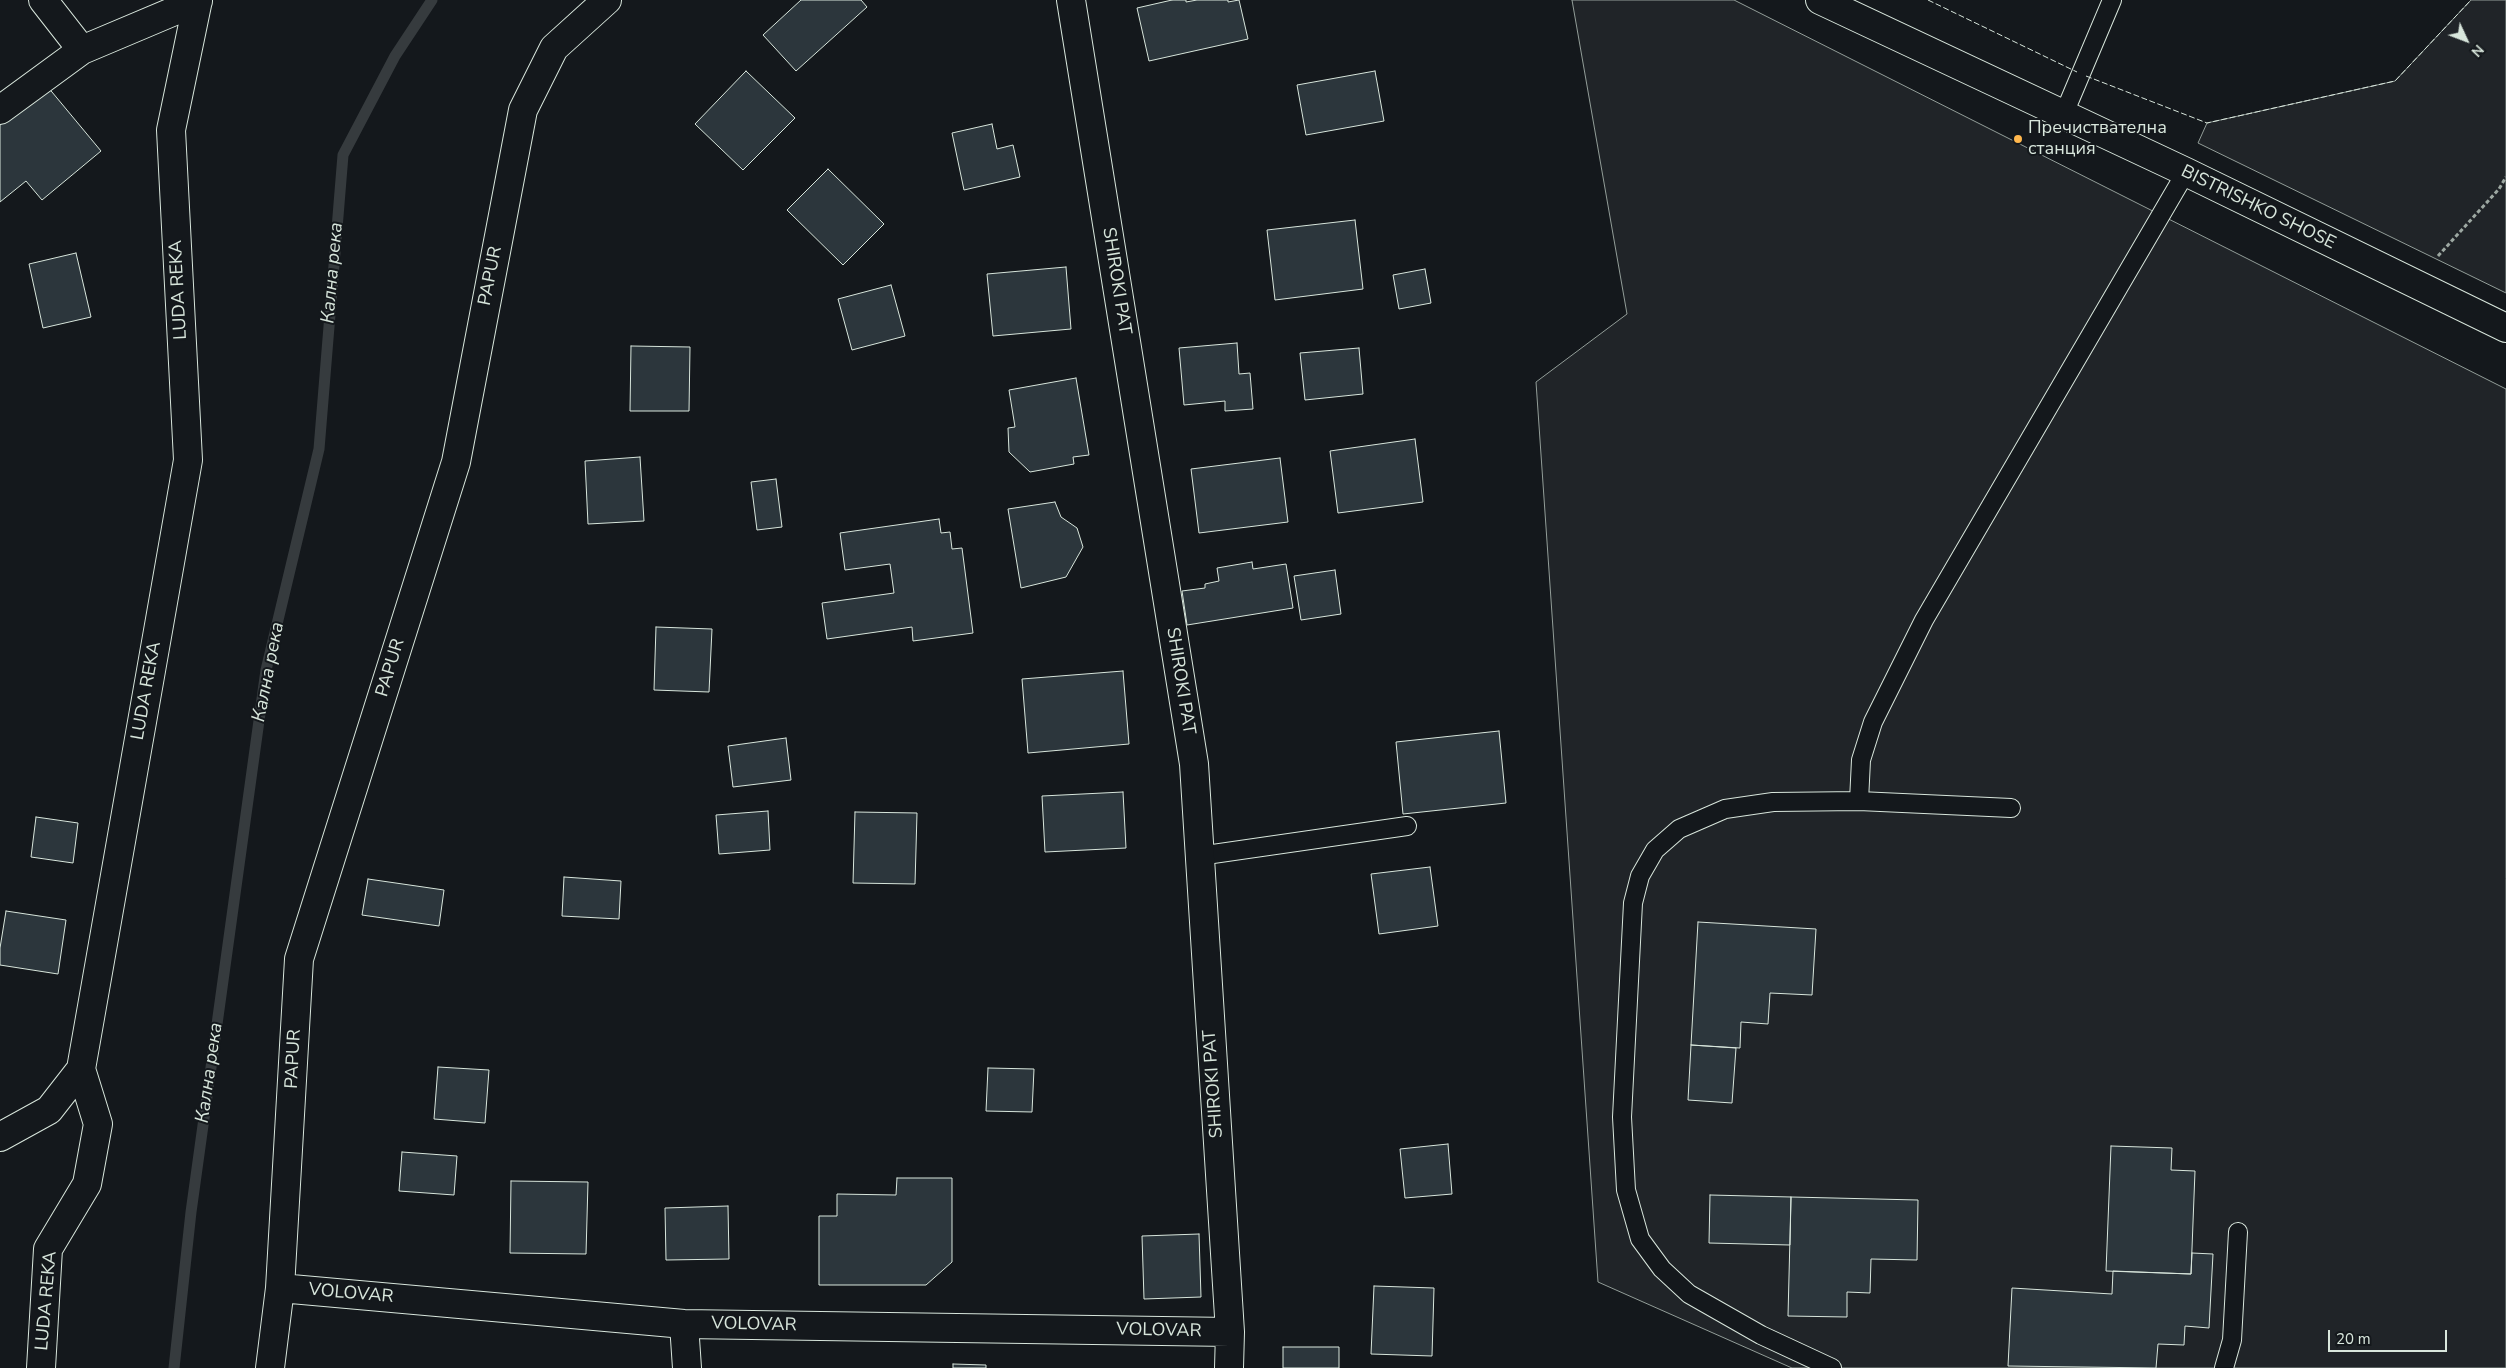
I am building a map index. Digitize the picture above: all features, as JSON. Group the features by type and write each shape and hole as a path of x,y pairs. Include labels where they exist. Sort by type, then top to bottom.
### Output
{"street":[{"path":"43,0 82,50"},
{"name":"PAPUR","path":"270,1368 280,1288 299,959 456,462 523,110 554,48 607,0"},
{"name":"SHIROKI PAT","path":"1071,0 1194,764 1230,1332 1229,1368"},
{"name":"BISTRISHKO SHOSE","path":"1820,0 2063,116 2186,172 2506,328"},
{"path":"0,110 82,50 198,1"},
{"name":"LUDA REKA","path":"41,1368 48,1249 87,1184 98,1124 81,1070 188,460 171,130 198,1"},
{"path":"0,1137 49,1110 81,1070"},
{"name":"VOLOVAR","path":"280,1288 684,1324 1230,1332"},
{"path":"684,1324 687,1368"}],"lane":[{"path":"2063,116 2112,0"},
{"path":"1859,801 1861,760 1873,722 1924,620 2186,172"},
{"path":"1832,1368 1761,1335 1689,1294 1662,1269 1640,1239 1626,1190 1622,1117 1633,903 1640,876 1655,850 1679,829 1725,809 1773,802 1859,801 2011,808"},
{"path":"1199,856 1407,826"},
{"path":"2224,1368 2232,1340 2238,1232"}],"path":[{"path":"2413,283 2499,189 2506,177"}],"shaded area":[{"path":"1572,0 1734,0 2506,389 2506,1368 1792,1368 1598,1282 1536,382 1627,314"},
{"path":"2471,0 2506,0 2506,293 2198,143 2207,123 2395,81"}],"building":[{"path":"801,0 861,0 867,7 796,71 763,35"},
{"path":"1172,0 1186,0 1186,2 1228,0 1228,2 1239,0 1248,39 1149,61 1137,8"},
{"path":"746,71 795,118 743,170 695,124"},
{"path":"1375,71 1384,121 1306,135 1297,85"},
{"path":"47,86 101,151 42,200 26,181 0,202 0,125"},
{"path":"992,124 997,149 1013,145 1020,177 964,190 952,133"},
{"path":"828,169 884,224 843,265 787,210"},
{"path":"1355,220 1363,289 1275,300 1267,230"},
{"path":"76,253 91,317 43,328 29,264"},
{"path":"1066,267 1071,329 993,336 987,274"},
{"path":"1425,269 1431,303 1399,309 1393,275"},
{"path":"891,285 905,336 852,350 838,299"},
{"path":"1237,343 1239,374 1250,373 1253,409 1225,411 1225,401 1184,405 1179,348"},
{"path":"631,346 690,347 689,411 630,411"},
{"path":"1359,348 1363,394 1305,400 1300,353"},
{"path":"1076,378 1089,455 1073,457 1074,464 1030,472 1009,452 1008,428 1015,427 1009,390"},
{"path":"1415,439 1423,502 1338,513 1330,451"},
{"path":"640,457 644,521 588,524 585,461"},
{"path":"1280,458 1288,522 1199,533 1191,469"},
{"path":"776,479 782,527 757,530 751,482"},
{"path":"1055,502 1061,517 1077,528 1083,547 1066,577 1021,588 1008,509"},
{"path":"939,519 941,533 950,532 952,549 962,548 973,633 913,641 912,627 827,639 822,603 894,593 890,564 845,570 840,533"},
{"path":"1252,562 1253,569 1286,564 1293,608 1187,625 1182,591 1205,588 1205,584 1219,581 1217,568"},
{"path":"1335,570 1341,614 1301,620 1294,576"},
{"path":"656,627 712,629 709,692 654,690"},
{"path":"1123,671 1129,744 1028,753 1022,679"},
{"path":"1499,731 1506,803 1403,814 1396,742"},
{"path":"786,738 791,780 733,787 728,746"},
{"path":"1123,792 1126,848 1045,852 1042,796"},
{"path":"768,811 770,850 719,854 716,815"},
{"path":"855,812 917,813 915,884 853,883"},
{"path":"36,817 78,823 73,863 31,857"},
{"path":"1430,867 1438,926 1379,934 1371,874"},
{"path":"564,877 621,881 619,919 562,916"},
{"path":"368,879 444,890 439,926 362,915"},
{"path":"6,911 66,920 58,974 0,965 0,948"},
{"path":"1698,922 1816,929 1812,995 1770,993 1768,1024 1741,1022 1740,1048 1691,1045"},
{"path":"1691,1045 1736,1048 1732,1103 1688,1100"},
{"path":"438,1067 489,1070 485,1123 434,1119"},
{"path":"988,1068 1034,1069 1032,1112 986,1111"},
{"path":"1448,1144 1452,1194 1405,1198 1400,1149"},
{"path":"2111,1146 2172,1148 2171,1170 2195,1171 2191,1274 2106,1271"},
{"path":"402,1152 457,1156 454,1195 399,1191"},
{"path":"897,1178 952,1178 952,1262 926,1285 819,1285 819,1216 837,1216 837,1194 896,1195"},
{"path":"511,1181 588,1182 586,1254 510,1253"},
{"path":"1710,1195 1791,1197 1790,1245 1709,1243"},
{"path":"1791,1197 1918,1200 1917,1260 1871,1259 1870,1293 1847,1292 1847,1317 1788,1316"},
{"path":"728,1206 729,1259 666,1260 665,1208"},
{"path":"1199,1234 1201,1297 1144,1299 1142,1236"},
{"path":"2192,1253 2213,1254 2209,1328 2185,1326 2184,1345 2158,1344 2156,1368 2008,1366 2012,1288 2112,1294 2113,1271 2191,1274"},
{"path":"1374,1286 1434,1288 1432,1356 1371,1354"},
{"path":"1283,1347 1339,1347 1339,1368 1283,1368"},
{"path":"953,1364 986,1365 986,1368 953,1368"}],"waterway":[{"name":"Кална река","path":"174,1368 191,1212 266,670 319,449 343,155 395,56 432,0"}],"fence":[{"path":"1928,0 2077,72"},
{"path":"2086,76 2207,123 2395,81 2471,0"}],"place":[{"name":"Пречиствателна станция","path":"2018,139"}]}
